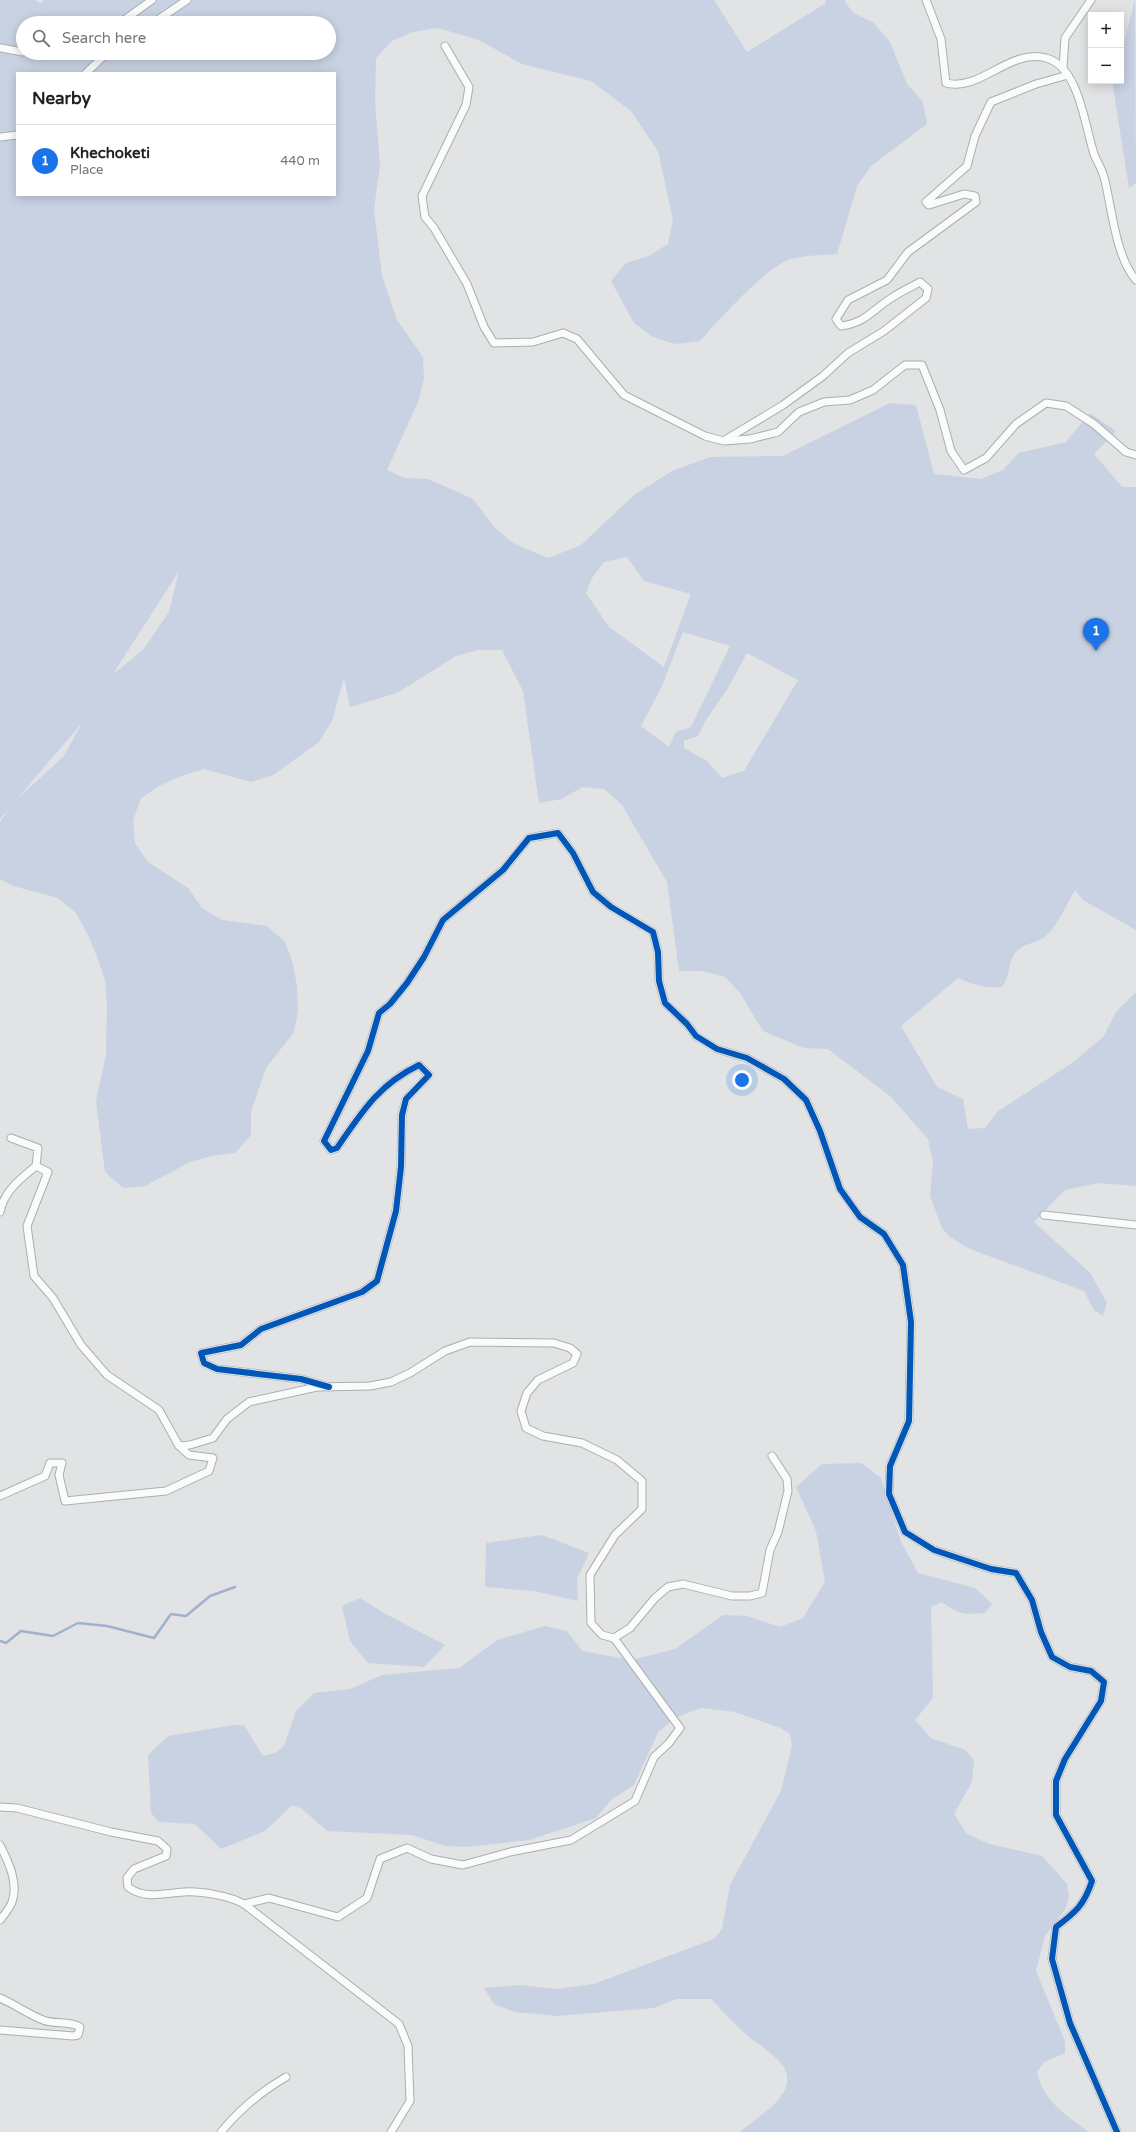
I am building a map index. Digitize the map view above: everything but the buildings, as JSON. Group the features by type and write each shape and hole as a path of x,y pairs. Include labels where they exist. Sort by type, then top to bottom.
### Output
{"street":[{"path":"130,16 152,0"},
{"path":"163,16 187,0"},
{"path":"926,0 941,39 946,83 954,85 964,83 1017,60 1034,57 1047,58 1063,68 1078,96 1095,156 1103,175 1119,248 1136,280"},
{"path":"1063,68 1065,38 1091,0"},
{"path":"445,46 469,87 466,105 422,196 425,217 434,228 467,284 484,327 494,343 533,342 563,333 578,339 624,394 705,436 724,441 750,439 778,432 799,412 824,402 850,400 873,390 905,365 922,365 940,410 951,451 964,470 986,458 1016,424 1046,403 1066,406 1094,424 1126,452 1136,454"},
{"path":"1,48 16,51"},
{"path":"87,72 100,60"},
{"path":"724,441 783,405 823,376 848,354 884,331 926,298 928,289 920,282 891,298 871,315 854,324 841,326 836,319 848,300 887,280 908,252 976,202 975,196 964,194 929,205 926,202 967,166 975,136 991,102 1036,84 1068,75"},
{"path":"0,137 16,135"},
{"path":"328,1387 301,1379 217,1369 204,1363 201,1353 241,1345 261,1329 362,1292 376,1281 396,1210 402,1167 402,1115 406,1099 429,1074 419,1065 400,1074 372,1099 337,1148 331,1150 324,1141 368,1051 379,1013 390,1004 407,983 424,957 443,920 504,870 529,838 558,833 573,853 593,892 611,908 653,932 658,952 659,981 665,1003 687,1024 696,1036 717,1049 747,1058 784,1079 806,1100 820,1131 840,1189 860,1217 884,1234 903,1265 911,1322 909,1421 890,1466 889,1494 905,1532 934,1550 991,1569 1016,1573 1032,1600 1041,1632 1052,1657 1070,1667 1091,1671 1104,1682 1101,1701 1065,1759 1056,1781 1056,1815 1092,1881 1086,1900 1072,1915 1056,1927 1052,1959 1070,2023 1117,2132"},
{"path":"0,1212 2,1204 14,1183 36,1166 38,1148 11,1138"},
{"path":"0,1496 45,1476 50,1463 62,1463 59,1475 65,1501 166,1490 209,1471 213,1458 189,1456 179,1446 159,1410 107,1375 81,1345 53,1298 34,1276 27,1226 48,1172 36,1166"},
{"path":"1044,1215 1136,1225"},
{"path":"179,1446 190,1445 213,1438 227,1419 249,1402 317,1387 370,1386 391,1382 410,1373 445,1351 470,1342 554,1343 570,1348 577,1354 573,1363 538,1380 527,1394 520,1411 526,1428 543,1436 582,1443 617,1460 642,1481 642,1509 615,1535 590,1575 591,1623 602,1635 614,1638 680,1728 669,1743 654,1757 635,1801 571,1840 510,1852 463,1865 431,1859 407,1848 380,1859 367,1898 338,1916 269,1898 244,1904"},
{"path":"614,1638 630,1628 656,1598 668,1587 683,1584 732,1596 750,1596 762,1593 770,1550 778,1532 788,1491 787,1479 772,1456"},
{"path":"0,1807 17,1808 111,1832 158,1841 167,1849 166,1856 134,1869 127,1878 128,1887 136,1893 151,1896 186,1892 233,1898 244,1904 399,2024 408,2046 410,2101 391,2132"},
{"path":"0,1845 10,1866 13,1885 12,1902 0,1920"},
{"path":"0,1998 44,2020 57,2023 72,2023 80,2027 78,2035 73,2036 0,2030"},
{"path":"221,2132 239,2112 263,2091 286,2077"}],"shaded area":[{"path":"0,0 35,0 40,3 44,0 714,0 747,52 826,3 825,0 844,0 853,13 873,22 890,42 907,84 923,102 927,124 871,166 857,186 837,254 814,255 796,258 780,264 743,295 700,341 675,344 653,337 634,323 611,281 626,263 649,256 668,244 673,220 658,151 631,111 591,81 522,64 479,40 438,28 413,32 392,41 376,58 375,103 380,165 374,209 382,276 397,320 423,357 424,379 418,402 387,470 404,478 428,479 473,499 495,528 513,543 548,558 581,545 634,495 672,471 710,457 783,456 890,403 916,405 934,474 981,479 1003,470 1019,453 1066,442 1090,413 1116,431 1094,454 1122,487 1136,487 1136,930 1083,900 1075,890 1052,930 1042,939 1028,944 1015,953 1011,961 1007,979 1002,987 980,986 958,978 901,1026 937,1087 963,1099 968,1129 985,1128 997,1112 1072,1063 1103,1037 1116,1012 1136,992 1136,1186 1098,1183 1065,1190 1034,1222 1090,1273 1107,1303 1103,1316 1094,1310 1084,1291 970,1249 950,1237 942,1228 930,1196 933,1162 928,1139 890,1096 828,1049 804,1048 763,1031 740,993 725,977 702,971 679,971 667,882 622,805 604,789 582,787 562,799 539,803 523,691 502,650 478,650 456,656 397,693 350,707 344,678 332,721 319,742 273,775 251,782 204,769 181,776 161,785 141,798 133,820 135,843 148,862 188,888 202,908 222,920 267,926 285,942 293,964 297,986 298,1011 294,1032 266,1068 251,1112 251,1135 235,1153 211,1156 188,1163 145,1186 123,1188 105,1172 96,1101 106,1054 107,1005 105,980 88,935 76,913 58,898 13,886 0,879 0,822 9,809 0,819","holes":["627,557 644,581 691,594 664,667 609,627 586,593 592,578 604,562","179,571 169,612 143,650 113,674","683,632 730,646 691,727 676,732 669,747 641,726 662,686","747,653 798,680 744,771 722,778 707,761 684,748 684,741 698,736 706,720 728,688","82,723 64,756 16,800"]},
{"path":"1135,0 1136,183 1129,188 1113,87 1114,84 1124,84 1124,42"},
{"path":"861,1463 881,1478 901,1542 918,1573 975,1588 992,1604 985,1613 977,1614 962,1613 941,1602 931,1607 933,1698 915,1720 931,1738 965,1750 974,1760 972,1782 954,1814 967,1834 989,1844 1042,1856 1067,1884 1069,1897 1066,1908 1045,1936 1036,1971 1065,2041 1065,2053 1044,2062 1037,2072 1044,2091 1050,2099 1064,2113 1089,2132 740,2132 777,2101 786,2086 787,2077 785,2069 779,2061 743,2032 711,1999 676,1999 654,2008 558,2016 515,2012 494,2004 484,1988 519,1985 557,1989 594,1984 714,1939 722,1929 730,1885 781,1791 792,1746 790,1734 780,1728 735,1712 701,1708 677,1717 658,1732 634,1785 612,1799 596,1818 529,1840 467,1847 445,1846 412,1835 327,1831 301,1808 291,1806 265,1831 221,1849 195,1824 159,1822 151,1813 148,1755 168,1736 233,1725 244,1725 263,1756 275,1753 284,1746 296,1711 314,1693 350,1689 382,1675 459,1668 497,1640 545,1626 567,1631 582,1651 632,1660 675,1649 723,1615 747,1616 780,1627 803,1618 825,1582 816,1531 796,1487 822,1464"},
{"path":"542,1535 589,1553 577,1579 578,1601 534,1591 485,1587 486,1543"},
{"path":"360,1598 382,1612 445,1645 424,1667 368,1663 350,1641 342,1606"}],"waterway":[{"path":"0,1641 6,1643 21,1631 53,1636 78,1623 107,1626 154,1638 171,1614 186,1616 210,1596 235,1587"}],"cycle path":[{"path":"329,1387 301,1379 217,1369 204,1363 201,1353 241,1345 261,1329 362,1292 377,1281 396,1211 401,1167 402,1115 406,1099 429,1075 419,1065 392,1081 372,1100 337,1148 331,1150 324,1141 368,1051 379,1013 390,1004 407,983 424,957 443,920 503,870 529,838 558,833 573,853 593,892 611,907 653,932 658,952 659,981 665,1003 687,1024 696,1036 717,1049 747,1058 784,1079 806,1100 820,1131 840,1189 860,1217 884,1234 903,1265 911,1322 909,1421 890,1466 889,1494 905,1532 934,1550 991,1569 1016,1573 1032,1600 1041,1632 1052,1657 1070,1667 1091,1671 1104,1682 1101,1701 1065,1759 1056,1781 1056,1815 1092,1881 1082,1902 1069,1917 1056,1927 1052,1959 1070,2023 1117,2132"}],"place":[{"name":"Khechoketi","path":"1096,651"}]}
